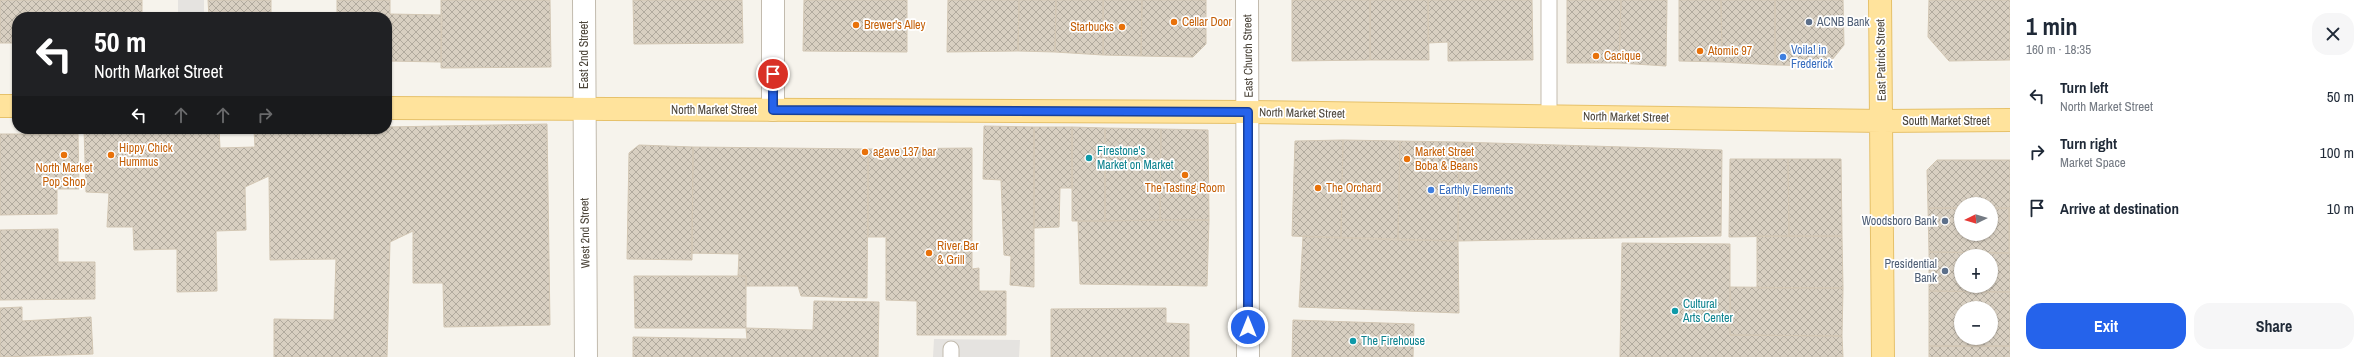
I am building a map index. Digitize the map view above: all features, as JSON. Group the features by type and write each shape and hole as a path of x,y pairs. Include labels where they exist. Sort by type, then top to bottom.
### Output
{"main road":[{"name":"East Patrick Street","path":"1880,0 1883,357"},
{"path":"0,106 12,106"},
{"name":"North Market Street","path":"392,108 1248,112 1882,121"},
{"name":"South Market Street","path":"1882,121 2010,120"}],"street":[{"name":"East 2nd Street","path":"584,0 584,110"},
{"path":"773,0 773,110"},
{"name":"East Church Street","path":"1248,0 1248,357"},
{"name":"West 2nd Street","path":"584,110 586,357"}],"lane":[{"path":"1549,0 1549,116"}],"shaded area":[{"path":"178,0 204,0 204,12 178,12"},
{"path":"934,339 1020,340 1019,357 933,357"}],"building":[{"path":"0,0 142,0 142,12 12,12 12,43 0,43"},
{"path":"208,0 271,0 271,12 209,12"},
{"path":"337,0 390,0 390,12 337,12"},
{"path":"441,0 550,0 551,67 441,68"},
{"path":"633,0 742,0 743,43 634,44"},
{"name":"Brewer's Alley","path":"804,0 907,0 907,52 803,51"},
{"path":"948,0 1019,0 1018,51 947,52"},
{"path":"1019,0 1056,0 1055,52 1018,51"},
{"path":"1056,0 1103,0 1103,55 1055,52"},
{"name":"Starbucks","path":"1103,0 1142,0 1141,56 1103,55"},
{"name":"Cellar Door","path":"1142,0 1206,0 1206,44 1193,57 1141,56"},
{"path":"1292,0 1370,0 1370,60 1292,61"},
{"path":"1370,0 1428,0 1429,60 1370,60"},
{"path":"1428,0 1532,0 1533,60 1448,61 1448,42 1428,43"},
{"path":"1567,0 1621,0 1619,63 1567,63"},
{"path":"1621,0 1667,0 1666,66 1619,63"},
{"path":"1679,0 1721,0 1722,62 1679,61"},
{"path":"1721,0 1775,0 1775,65 1722,62"},
{"name":"ACNB Bank","path":"1775,0 1843,0 1844,45 1827,66 1775,65"},
{"path":"1929,0 2010,0 2010,60 1949,61 1928,37"},
{"path":"392,14 442,15 441,62 392,61"},
{"path":"547,124 550,325 444,327 443,283 413,283 413,231 390,242 387,357 274,357 274,319 334,320 336,259 270,260 269,176 245,187 246,230 216,231 217,291 177,292 177,249 134,250 133,227 107,227 109,193 86,192 84,134 219,134 220,148 255,147 254,134 392,134 392,127"},
{"path":"984,126 1034,127 1034,287 1010,285 1011,256 1004,255 1001,180 983,179"},
{"path":"1034,127 1072,127 1072,188 1060,188 1059,227 1034,228"},
{"name":"Firestone's Market on Market","path":"1072,127 1105,128 1105,221 1072,221"},
{"path":"1105,128 1161,129 1160,220 1105,221"},
{"name":"The Tasting Room","path":"1161,129 1208,130 1209,220 1160,220"},
{"path":"0,134 78,134 79,189 57,189 57,214 0,215"},
{"name":"The Orchard","path":"1343,140 1341,238 1292,236 1295,141"},
{"path":"1343,140 1400,141 1398,240 1341,238"},
{"path":"1400,141 1459,142 1458,241 1398,240"},
{"path":"1459,142 1722,150 1721,236 1458,241"},
{"path":"639,145 693,147 692,260 627,259 629,153"},
{"path":"693,147 868,149 867,298 801,296 798,286 746,286 746,276 738,276 739,254 692,253"},
{"name":"River Bar & Grill","path":"972,148 972,269 979,268 979,291 1006,291 1006,335 917,335 917,301 886,300 886,237 868,237 868,149"},
{"path":"1730,159 1788,159 1789,236 1729,237"},
{"path":"1788,159 1841,159 1842,236 1789,236"},
{"path":"1937,160 2010,160 2010,253 2009,208 1998,208 1998,197 1954,197 1954,208 1928,208 1927,170"},
{"name":"Woodsboro Bank","path":"1928,208 1954,208 1954,241 1998,241 1998,208 2009,208 2009,253 1998,253 1998,249 1954,249 1954,252 1929,252"},
{"path":"1209,220 1207,286 1080,284 1078,221"},
{"path":"58,229 58,262 95,262 95,299 0,300 0,230"},
{"path":"1303,236 1458,241 1459,313 1299,307"},
{"path":"1757,236 1842,236 1843,288 1757,288"},
{"name":"Cultural Arts Center","path":"1622,243 1730,244 1730,335 1842,336 1843,357 1620,357"},
{"name":"Presidential Bank","path":"1929,252 1954,252 1954,291 1929,291"},
{"name":"Presidential Bank","path":"1998,253 2010,253 2010,292 1998,292"},
{"path":"634,276 746,276 746,328 635,328"},
{"path":"1730,287 1843,288 1842,336 1730,335"},
{"path":"1929,291 1954,291 1954,293 2010,292 2010,346 1929,346"},
{"path":"814,301 879,302 878,357 633,357 633,337 747,339 746,328 813,330"},
{"path":"22,307 22,321 91,317 93,354 0,357 0,308"},
{"path":"1166,308 1166,323 1189,324 1189,357 1051,357 1051,309"},
{"name":"The Firehouse","path":"1293,320 1414,324 1413,357 1292,357"},
{"path":"1929,346 2010,346 2010,357 1929,357"}],"place":[{"name":"Cellar Door","path":"1174,22"},
{"name":"ACNB Bank","path":"1809,22"},
{"name":"Brewer's Alley","path":"856,25"},
{"name":"Starbucks","path":"1122,27"},
{"name":"Atomic 97","path":"1700,51"},
{"name":"Cacique","path":"1596,56"},
{"name":"Voila! in Frederick","path":"1783,57"},
{"name":"agave 137 bar","path":"865,152"},
{"name":"North Market Pop Shop","path":"64,155"},
{"name":"Hippy Chick Hummus","path":"111,155"},
{"name":"Firestone's Market on Market","path":"1089,158"},
{"name":"Market Street Boba & Beans","path":"1407,159"},
{"name":"The Tasting Room","path":"1185,175"},
{"name":"The Orchard","path":"1318,188"},
{"name":"Earthly Elements","path":"1431,190"},
{"name":"Woodsboro Bank","path":"1945,221"},
{"name":"River Bar & Grill","path":"929,253"},
{"name":"Presidential Bank","path":"1945,271"},
{"name":"Cultural Arts Center","path":"1675,311"},
{"name":"The Firehouse","path":"1353,341"}],"route":[{"path":"773,74 773,110 1248,112 1248,327"}]}
